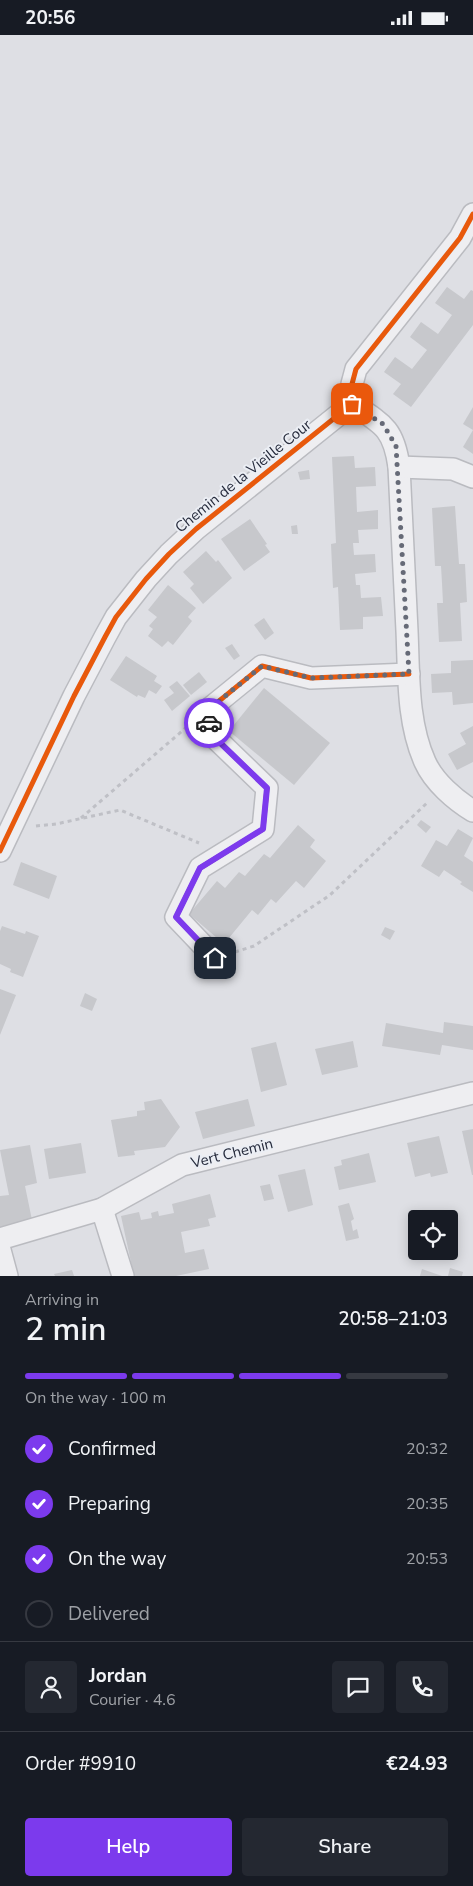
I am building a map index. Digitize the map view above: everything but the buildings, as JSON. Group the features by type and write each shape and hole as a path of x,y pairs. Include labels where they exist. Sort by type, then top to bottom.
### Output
{"street":[{"path":"473,214 467,241 356,369 352,384 352,404 383,424 396,446 399,467 409,674 413,721 417,737 426,764 444,787 473,811"},
{"name":"Chemin de la Vieille Cour","path":"0,851 74,696 116,617 169,553 196,529 352,404"},
{"path":"399,467 453,469 473,477"},
{"path":"215,958 176,917 200,868 263,829 267,788 210,733 208,710 262,666 311,678 409,674"},
{"name":"Vert Chemin","path":"0,1239 102,1209 182,1165 473,1093"},
{"path":"102,1209 123,1276"},
{"path":"0,1250 7,1276"}],"path":[{"path":"80,819 208,710"},
{"path":"254,946 330,895 444,787"},
{"path":"10,828 56,824 120,810 163,830 225,853"}],"cycle path":[{"path":"0,851 74,696 116,617 146,579 196,529 352,404 352,384 356,369 460,238 473,214"},
{"path":"215,958 176,917 200,868 263,829 267,788 210,733 208,710 262,666 311,678 409,674"}],"way so far":[{"path":"209,723 208,710 262,666 311,678 409,674 399,467 396,446 383,424 352,404"}],"route":[{"path":"209,723 210,733 267,788 263,829 200,868 176,917 215,958"}]}
